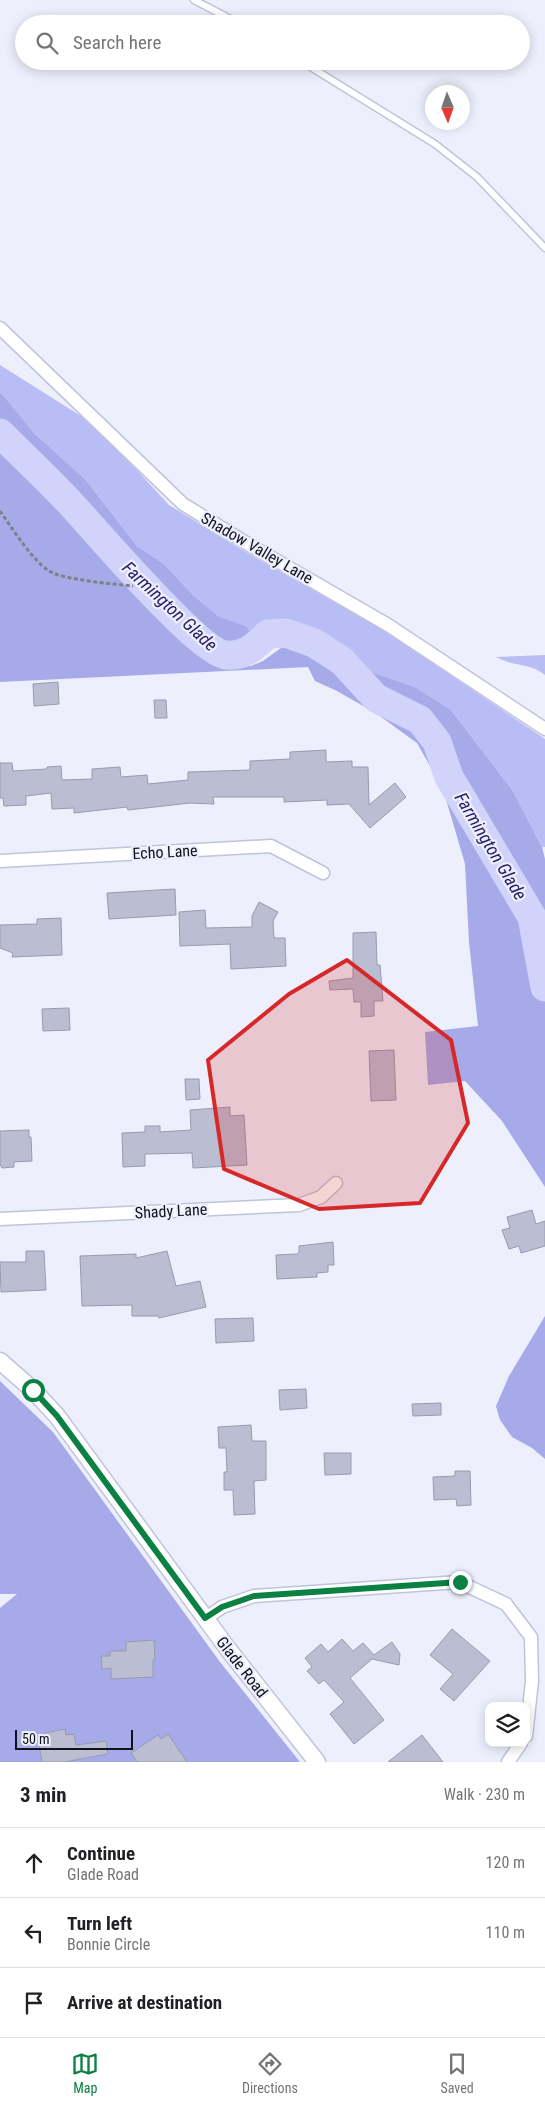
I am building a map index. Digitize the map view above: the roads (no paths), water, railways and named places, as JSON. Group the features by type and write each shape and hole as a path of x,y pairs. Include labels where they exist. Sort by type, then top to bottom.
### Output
{"street":[{"name":"Shadow Valley Lane","path":"0,328 184,504 243,541 388,625 545,729"},
{"name":"Echo Lane","path":"0,861 271,846 323,873"},
{"name":"Shady Lane","path":"0,1219 299,1205 321,1197 336,1183"},
{"name":"Glade Road","path":"0,1361 33,1390 57,1416 205,1618 317,1762"},
{"path":"205,1618 222,1607 254,1596 460,1582 506,1604 531,1637 532,1681 530,1702"},
{"path":"508,1762 518,1747"}],"lane":[{"path":"194,0 223,15"},
{"path":"316,70 435,144 476,177 545,248"}],"waterway":[{"name":"Farmington Glade","path":"0,433 63,496 148,589 194,634 213,649 226,655 239,654 249,650 268,634 286,633 314,643 342,661 376,698 420,720 437,742 449,777 532,917 545,987"}]}
